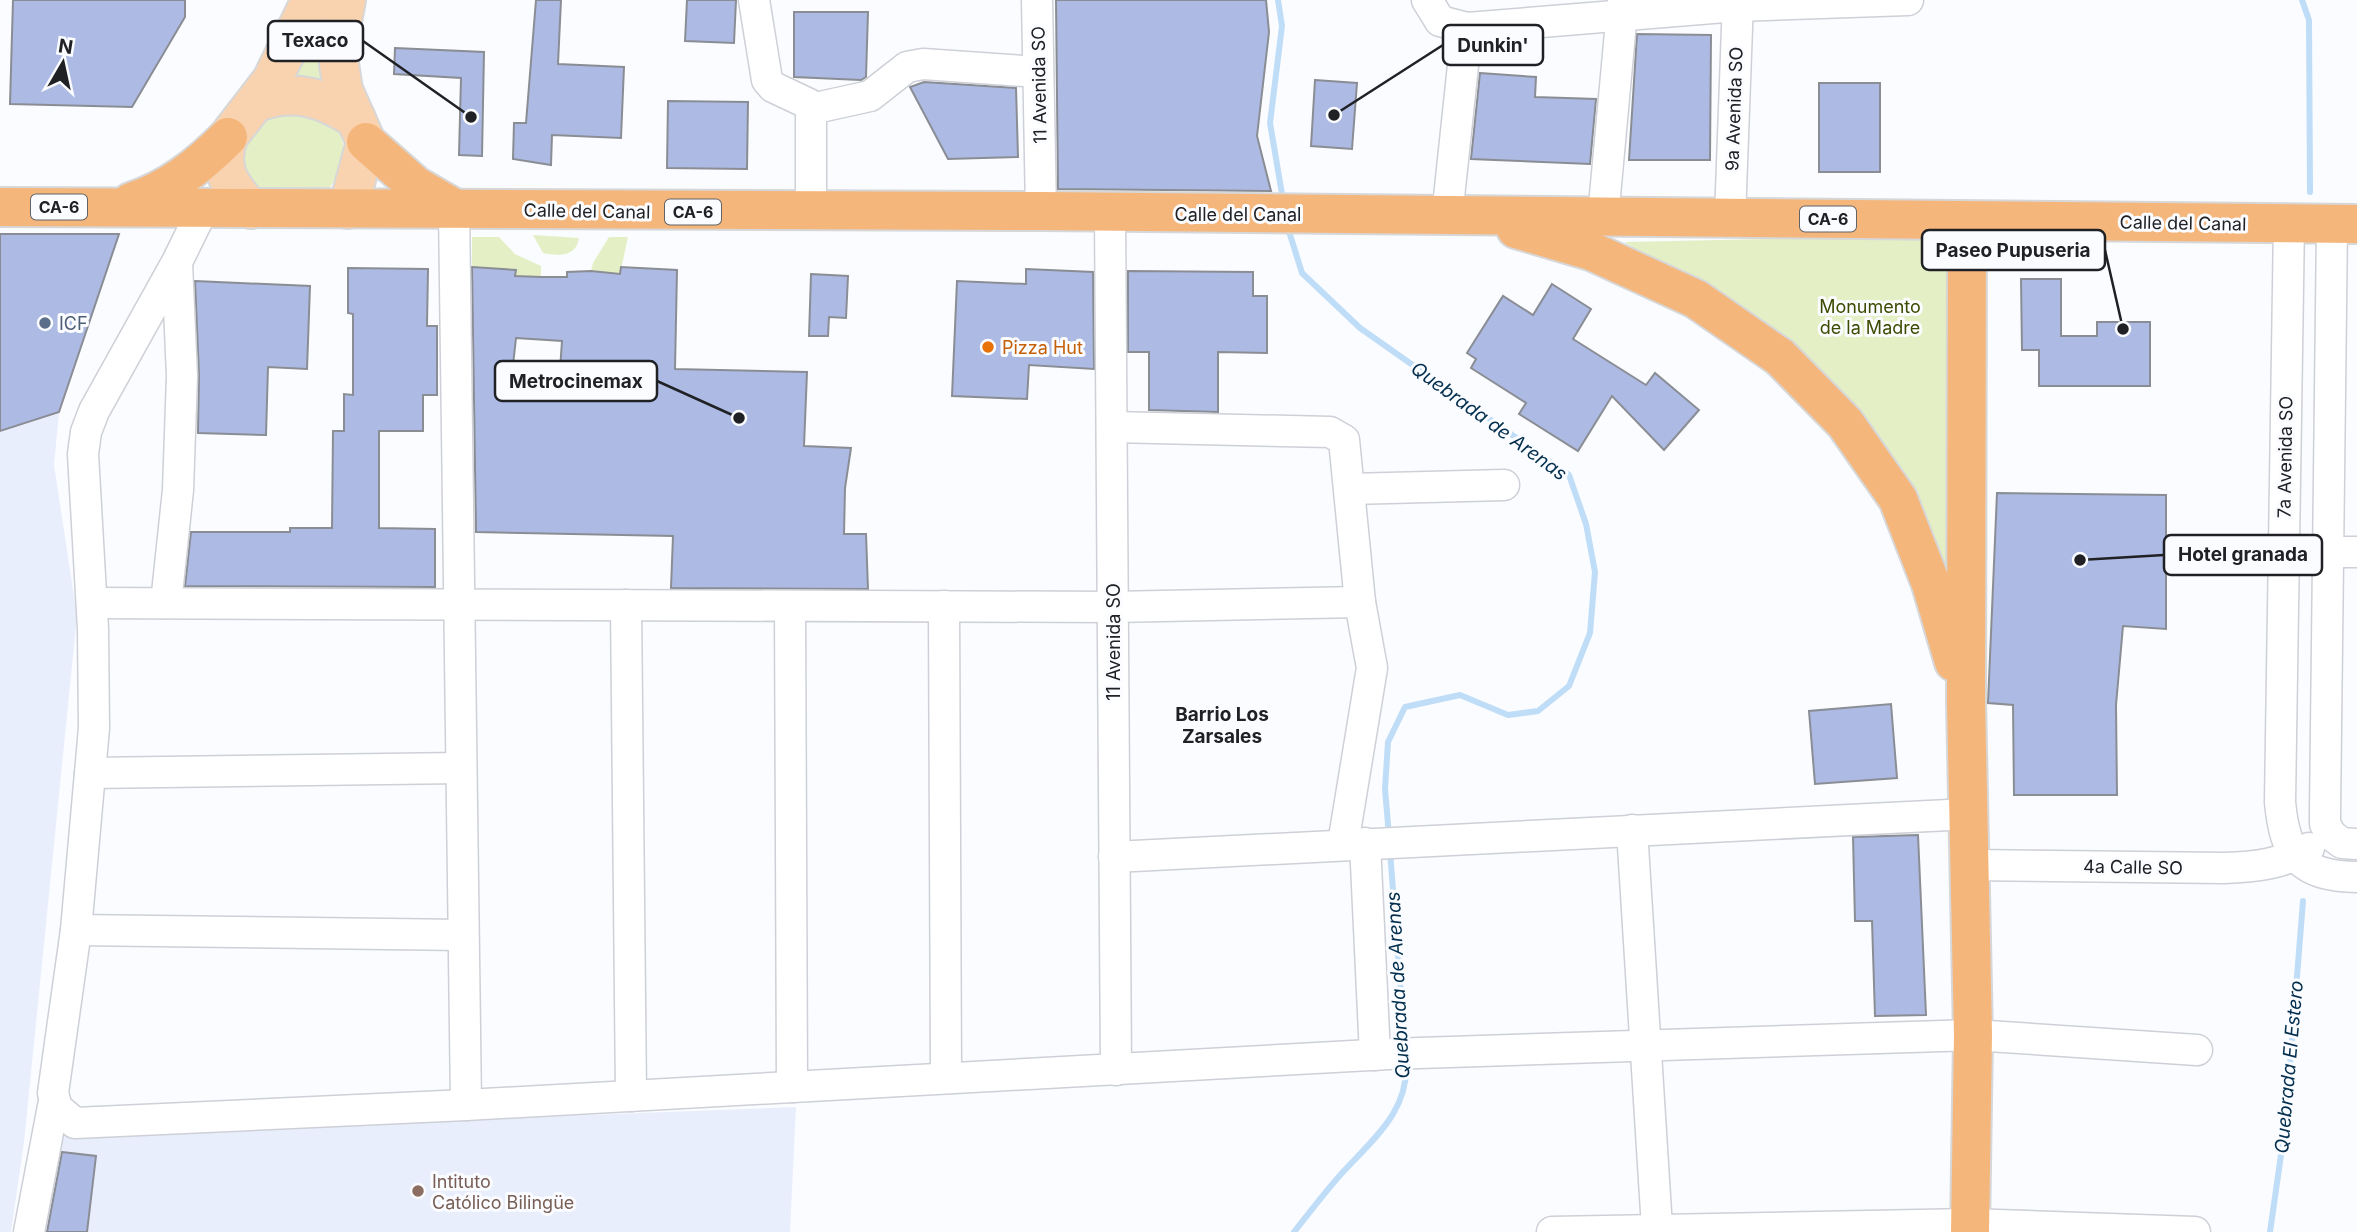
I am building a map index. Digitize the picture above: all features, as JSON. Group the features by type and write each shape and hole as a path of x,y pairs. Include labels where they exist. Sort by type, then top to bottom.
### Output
{"highway":[{"path":"361,131 416,187 454,208"},
{"path":"119,206 175,183 228,137"},
{"name":"Calle del Canal","path":"119,206 203,209 1041,212 2344,224"},
{"name":"CA-6","path":"0,207 119,206"},
{"path":"1457,216 1603,256 1696,299 1780,357 1845,423 1898,499 1931,584 1966,701"},
{"path":"1967,220 1966,701 1973,1035 1970,1228"}],"main road":[{"path":"251,209 231,187 223,170 228,137 272,80 311,0"},
{"path":"345,0 339,37 339,64 343,90 361,131 348,209"},
{"path":"257,102 287,94 309,96 336,106 361,131"}],"street":[{"path":"754,0 767,80 773,87 809,104 811,109 811,212"},
{"name":"11 Avenida SO","path":"1037,0 1041,212"},
{"path":"1427,0 1440,21 1467,28 1623,8 1908,0"},
{"name":"9a Avenida SO","path":"1730,218 1737,3"},
{"path":"1603,217 1623,8"},
{"path":"1457,216 1467,28"},
{"path":"811,109 870,96 907,67 923,64 1038,72"},
{"path":"454,208 466,1105"},
{"path":"29,1232 54,1101 53,1085 76,930 94,728 92,603 83,454 86,432 94,411 177,262 203,209"},
{"name":"11 Avenida SO","path":"1110,214 1116,1070"},
{"name":"7a Avenida SO","path":"2289,223 2280,802 2283,831 2294,857"},
{"path":"2344,224 2336,552 2325,812 2344,840"},
{"path":"166,603 178,477 182,376 177,262"},
{"path":"1112,427 1330,432 1344,440 1360,601 1372,668 1374,842 1382,1054"},
{"path":"1350,489 1504,485"},
{"path":"2286,551 2336,552"},
{"path":"92,603 1113,607 1360,601"},
{"path":"626,605 631,1096"},
{"path":"790,606 792,1087"},
{"path":"944,606 946,1078"},
{"path":"90,774 461,768"},
{"path":"1114,857 1969,814"},
{"path":"1632,830 1657,1228"},
{"name":"4a Calle SO","path":"1970,865 2260,867 2344,840"},
{"path":"2294,857 2312,871 2357,877"},
{"path":"76,930 463,935"},
{"path":"54,1101 62,1114 82,1125 1382,1054 1973,1035 2196,1050"},
{"path":"1552,1232 1657,1228 1970,1228 2195,1232"}],"shaded area":[{"path":"59,412 54,465 77,616 24,1142 11,1232 0,1232 0,431"},
{"name":"Intituto Católico Bilingüe","path":"796,1107 790,1232 40,1232 57,1135"}],"green space":[{"path":"312,39 323,40 331,92 286,83"},
{"path":"288,105 329,122 340,134 344,154 342,164 333,183 320,198 257,193 241,164 247,131"},
{"path":"533,235 579,238 571,252 555,255 543,253"},
{"name":"Monumento de la Madre","path":"1950,235 1951,602 1909,494 1697,284 1624,242"},
{"path":"472,237 499,237 515,254 541,266 541,277 515,276 515,270 472,267"},
{"path":"609,237 628,237 620,274 591,271"}],"building":[{"path":"13,0 185,0 185,17 132,107 10,104"},
{"path":"536,0 561,0 558,64 624,67 621,138 552,135 551,165 513,159 514,123 526,123"},
{"path":"687,0 736,0 734,43 685,41"},
{"path":"1056,0 1266,0 1269,32 1257,136 1271,191 1058,189"},
{"path":"794,12 868,12 866,77 861,80 794,77"},
{"path":"1637,34 1711,35 1710,160 1629,160"},
{"path":"395,48 484,52 482,156 459,155 461,78 394,74"},
{"path":"1480,73 1536,77 1535,97 1596,99 1590,164 1471,159"},
{"path":"1315,80 1357,83 1352,149 1311,146"},
{"path":"924,82 1016,88 1018,157 948,159 910,87"},
{"path":"1819,83 1880,83 1880,172 1819,172"},
{"path":"668,101 748,102 747,169 667,168"},
{"name":"ICF","path":"0,234 119,234 59,412 0,431"},
{"path":"472,267 516,270 515,276 541,277 567,277 567,272 591,271 620,274 621,267 677,270 675,369 807,372 804,446 851,448 845,488 844,534 866,534 868,589 671,588 673,536 476,532","holes":["516,338 562,341 559,384 511,383"]},
{"path":"348,268 428,269 427,326 437,326 437,395 423,395 423,431 379,431 379,528 435,529 435,587 185,586 191,532 290,532 290,528 332,528 333,431 344,431 344,394 353,395 353,314 348,313"},
{"path":"1026,269 1093,272 1094,369 1029,365 1027,399 952,396 957,281 1026,284"},
{"path":"1128,271 1253,272 1253,296 1267,296 1267,353 1218,352 1218,412 1149,410 1149,352 1128,352"},
{"path":"811,274 848,276 846,318 829,317 828,336 809,336"},
{"path":"2021,279 2061,279 2061,336 2097,336 2097,322 2150,322 2150,386 2039,386 2039,350 2022,350"},
{"path":"195,281 310,286 307,369 268,367 266,435 198,433 199,375"},
{"path":"1552,284 1591,309 1573,339 1646,385 1655,373 1699,410 1664,450 1612,396 1578,451 1519,414 1526,403 1471,368 1476,359 1467,353 1503,296 1533,315"},
{"path":"1997,493 2166,495 2166,629 2123,626 2116,705 2117,795 2014,795 2013,705 1988,703"},
{"path":"1891,704 1897,778 1815,784 1809,711"},
{"path":"1918,835 1926,1015 1875,1016 1872,921 1855,921 1853,837"},
{"path":"62,1152 96,1156 87,1232 47,1232"}],"waterway":[{"name":"Quebrada de Arenas","path":"1278,0 1282,26 1270,123 1283,200"},
{"name":"Quebrada El Estero","path":"2302,0 2309,20 2310,192"},
{"name":"Quebrada de Arenas","path":"1287,225 1302,273 1360,328 1569,475 1586,524 1595,572 1590,633 1569,686 1538,711 1508,715 1460,695 1405,707 1388,742 1385,789 1389,836"},
{"name":"Quebrada de Arenas","path":"1390,851 1405,1046"},
{"name":"Quebrada El Estero","path":"2270,1232 2285,1127 2303,901"},
{"name":"Quebrada de Arenas","path":"1294,1232 1387,1123 1402,1094 1406,1078 1406,1060"}],"place":[{"name":"Dunkin'","path":"1334,115"},
{"name":"Texaco","path":"471,117"},
{"name":"ICF","path":"45,323"},
{"name":"Paseo Pupuseria","path":"2123,329"},
{"name":"Pizza Hut","path":"988,347"},
{"name":"Metrocinemax","path":"739,418"},
{"name":"Hotel granada","path":"2080,560"},
{"name":"Intituto Católico Bilingüe","path":"418,1191"}],"district":[{"name":"Barrio Los Zarsales","path":"1222,725"}]}
